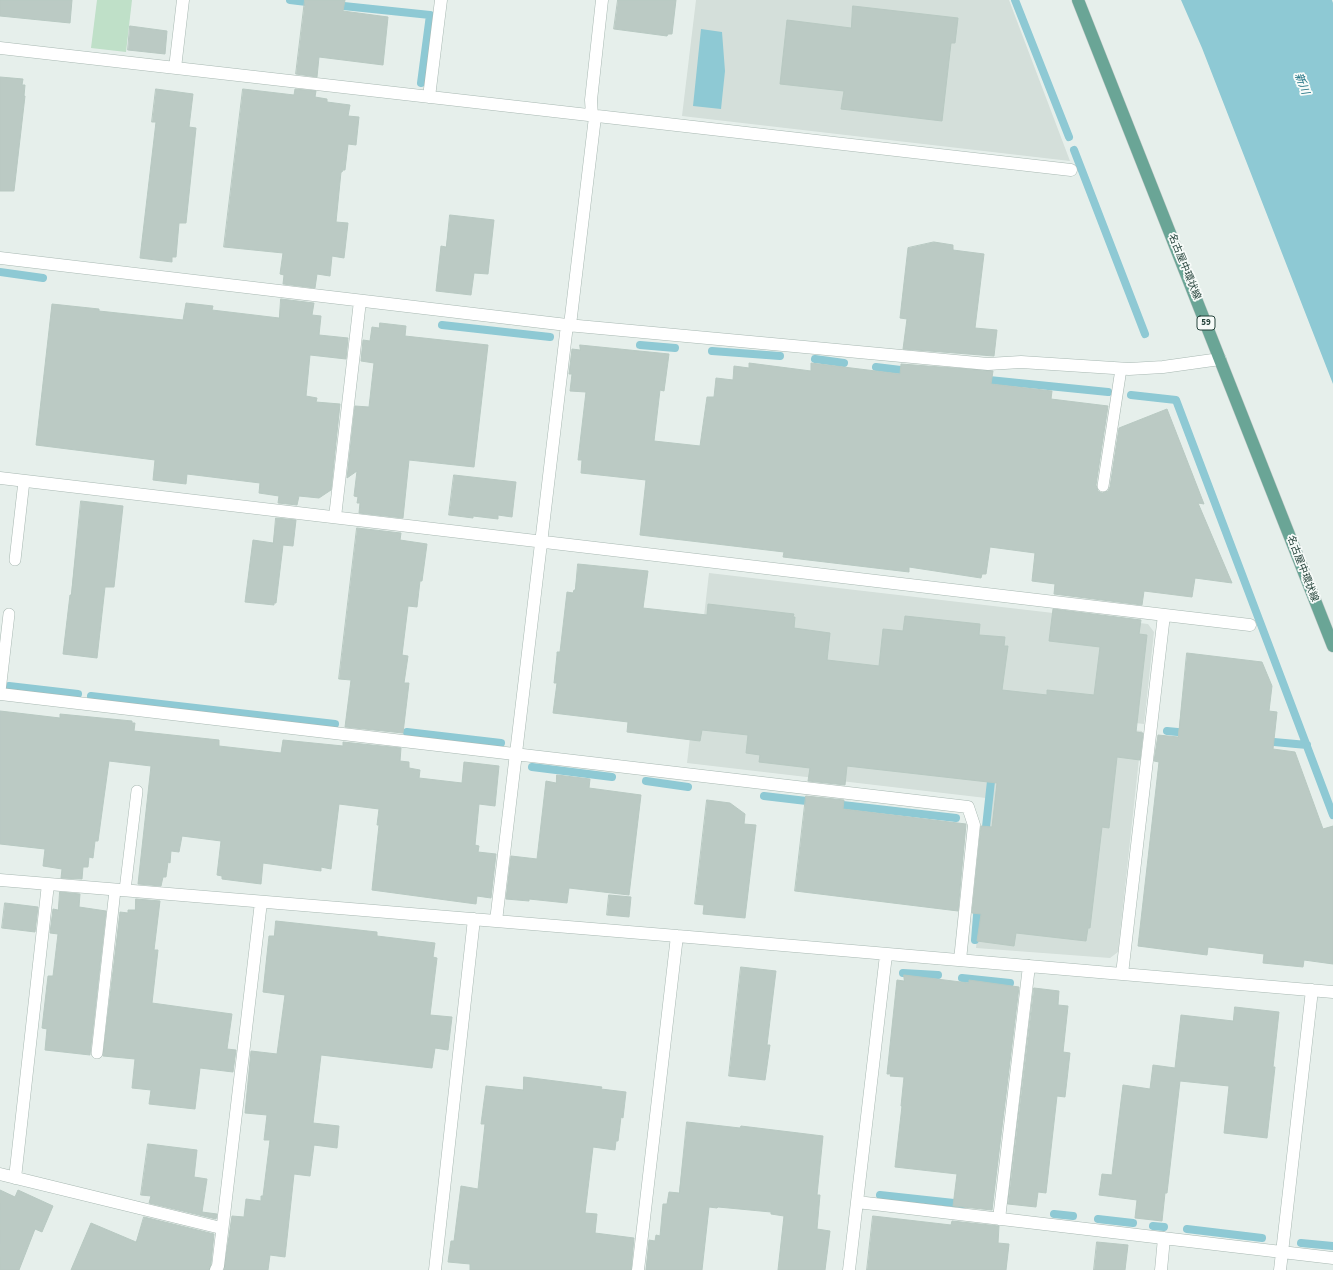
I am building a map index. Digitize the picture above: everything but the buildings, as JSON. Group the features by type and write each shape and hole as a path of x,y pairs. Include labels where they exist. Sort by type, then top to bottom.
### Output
{"main road":[{"name":"名古屋中環状線","path":"1078,0 1333,646"}],"street":[{"path":"175,68 183,0"},
{"path":"429,98 441,0"},
{"path":"496,921 593,116 591,100 602,0"},
{"path":"0,48 1071,170"},
{"path":"0,258 568,325 988,364 1021,362 1121,369 1163,366 1220,359"},
{"path":"335,517 360,301"},
{"path":"0,478 1250,625"},
{"path":"1122,974 1164,615"},
{"path":"0,694 968,807 974,825 960,960"},
{"path":"0,880 1333,992"},
{"path":"15,1178 48,884"},
{"path":"216,1270 218,1266 221,1228 261,902"},
{"path":"435,1270 474,919"},
{"path":"638,1270 677,936"},
{"path":"849,1270 886,955"},
{"path":"999,1219 1029,966"},
{"path":"1280,1270 1312,990"},
{"path":"0,1174 221,1228"},
{"path":"857,1202 1333,1258"},
{"path":"1161,1270 1164,1238"}],"lane":[{"path":"1103,486 1121,369"},
{"path":"15,560 24,481"},
{"path":"0,691 9,614"},
{"path":"97,1053 120,890 137,791"}],"shaded area":[{"path":"696,0 1009,0 1070,161 682,116"},
{"path":"709,573 1148,624 1154,632 1144,724 996,707 986,798 687,763"},
{"path":"1001,716 1142,731 1118,952 1110,958 976,948"}],"green space":[{"path":"97,0 132,0 126,52 91,48"}],"water":[{"name":"新川","path":"1181,0 1332,0 1333,384 1202,48"},
{"path":"701,29 722,32 725,71 721,109 693,106"}],"waterway":[{"path":"290,0 315,3"},
{"path":"1015,0 1069,137"},
{"path":"334,5 430,15 421,83"},
{"path":"1074,150 1145,334"},
{"path":"0,272 43,278"},
{"path":"442,325 550,337"},
{"path":"640,345 675,348"},
{"path":"712,351 780,356"},
{"path":"815,359 844,363"},
{"path":"876,367 909,371"},
{"path":"989,380 1108,392"},
{"path":"1131,395 1176,400 1333,815"},
{"path":"9,686 78,694"},
{"path":"91,696 335,724"},
{"path":"1167,731 1188,733"},
{"path":"407,732 501,743"},
{"path":"1263,741 1307,745"},
{"path":"532,767 612,777"},
{"path":"985,836 992,772"},
{"path":"646,781 688,787"},
{"path":"764,796 815,802"},
{"path":"834,804 956,818"},
{"path":"975,940 978,903"},
{"path":"903,973 938,975"},
{"path":"962,978 1010,983"},
{"path":"880,1195 963,1204"},
{"path":"1054,1214 1073,1216"},
{"path":"1098,1219 1133,1223"},
{"path":"1153,1226 1164,1227"},
{"path":"1187,1229 1262,1238"},
{"path":"1301,1243 1333,1246"}]}
